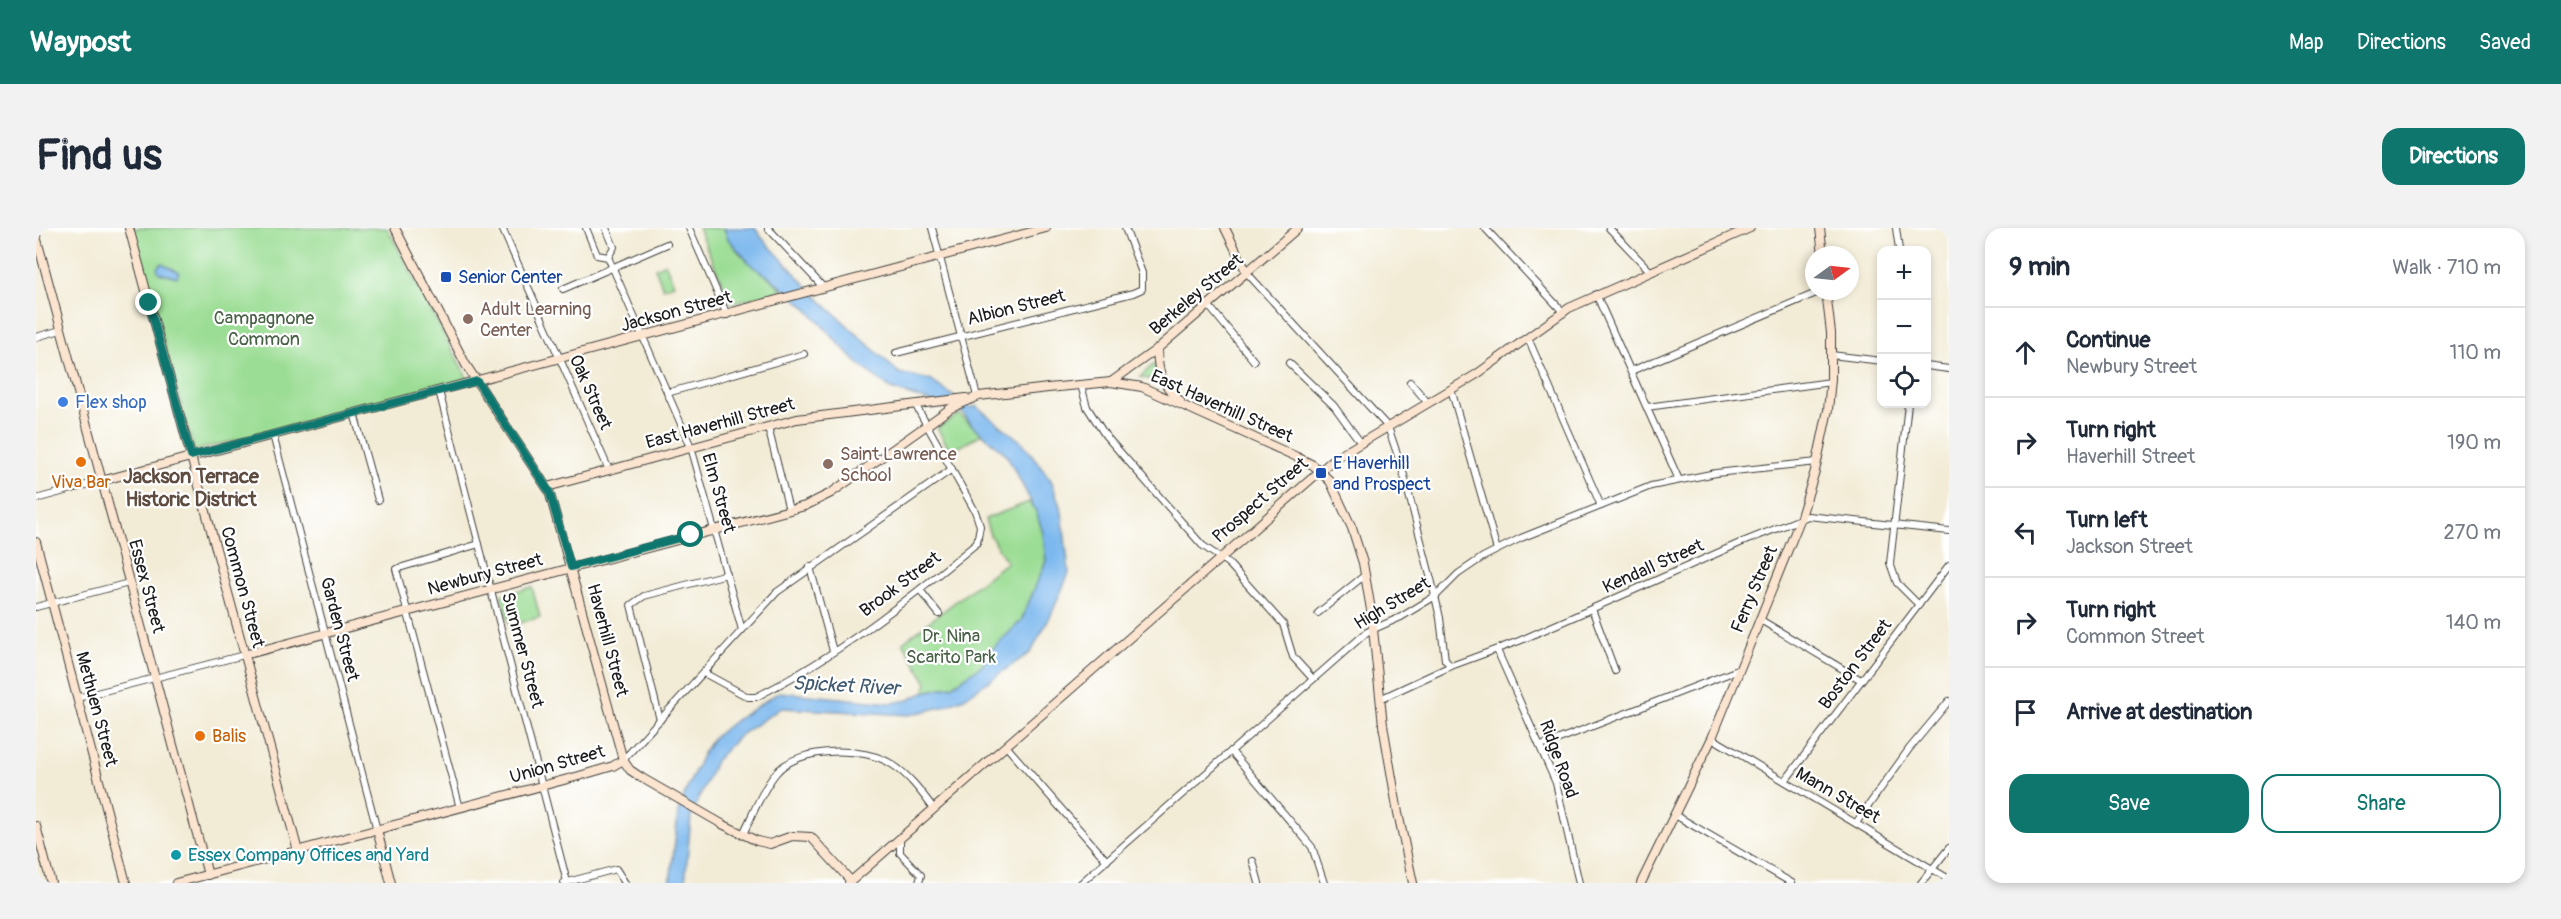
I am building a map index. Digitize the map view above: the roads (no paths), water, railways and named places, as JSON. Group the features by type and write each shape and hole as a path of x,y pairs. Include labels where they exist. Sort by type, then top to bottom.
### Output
{"main road":[{"name":"Common Street","path":"129,228 298,851"},
{"name":"Haverhill Street","path":"395,228 477,381 547,487 623,760"},
{"name":"Jackson Street","path":"101,481 560,360 1046,228"},
{"path":"1225,228 1247,273"},
{"name":"Berkeley Street","path":"1111,382 1209,306 1298,228"},
{"name":"Prospect Street","path":"850,882 1320,470 1451,389 1596,294 1735,230 1750,228"},
{"path":"1820,228 1822,246"},
{"name":"Essex Street","path":"36,236 208,875"},
{"name":"Ferry Street","path":"1641,883 1712,738 1800,520 1817,462 1828,410 1831,355 1827,300"},
{"path":"1157,348 1158,365 1164,385 1182,404"},
{"name":"East Haverhill Street","path":"547,487 808,417 1111,382 1142,387 1182,404 1297,457 1320,470 1330,481 1343,506 1352,528 1365,575 1380,699 1398,813 1413,883"},
{"name":"Newbury Street","path":"244,655 814,502 831,493 951,408 975,397"},
{"name":"Methuen Street","path":"36,543 126,883"},
{"path":"623,760 630,770 743,834 770,844 792,836 812,837 850,882"},
{"name":"Union Street","path":"176,883 613,766 623,760"},
{"path":"36,826 51,883"},
{"path":"377,830 391,883"}],"street":[{"name":"Oak Street","path":"502,228 609,470"},
{"path":"586,228 597,255 608,256 615,247 606,228"},
{"path":"689,228 727,315"},
{"path":"768,228 821,289"},
{"path":"933,228 963,336 975,397"},
{"name":"Albion Street","path":"896,353 1142,289 1142,273 1125,228"},
{"path":"1485,228 1564,313"},
{"path":"1609,228 1650,271"},
{"path":"1896,228 1898,246"},
{"path":"563,289 668,244"},
{"name":"Elm Street","path":"608,256 691,447 742,630"},
{"path":"1247,273 1388,427 1405,478 1435,596 1445,660 1451,666"},
{"path":"1596,294 1679,480"},
{"path":"1631,371 1805,298"},
{"path":"1209,306 1254,361"},
{"path":"36,337 61,330"},
{"path":"1528,338 1600,506"},
{"path":"667,393 804,354"},
{"path":"1831,355 1877,361"},
{"path":"1290,363 1334,406 1361,443"},
{"path":"1931,367 1949,369"},
{"path":"1410,382 1428,403"},
{"path":"1647,407 1831,382"},
{"path":"1081,386 1087,407 1105,435 1202,545 1229,564 1283,624 1292,654 1313,679"},
{"path":"1451,389 1497,550"},
{"name":"Summer Street","path":"439,391 543,785 565,883"},
{"name":"Brook Street","path":"704,673 748,697 756,697 897,609 977,543 980,534 975,511 919,404"},
{"path":"1908,408 1890,563 1897,583 1918,605"},
{"path":"354,413 378,500"},
{"path":"768,427 789,510"},
{"name":"Garden Street","path":"273,435 377,830"},
{"name":"High Street","path":"1081,883 1373,629 1401,617 1435,596 1458,574 1497,550 1521,538 1651,486 1679,480 1817,462"},
{"name":"Union Street","path":"623,760 777,592 952,469"},
{"name":"Jackson Street","path":"36,499 101,481"},
{"name":"Kendall Street","path":"1380,699 1451,666 1497,650 1740,543 1814,515 1949,531"},
{"path":"460,808 396,569 479,544"},
{"name":"Boston Street","path":"1785,781 1949,566"},
{"path":"810,567 833,651"},
{"path":"660,720 631,605 644,596 727,574"},
{"path":"1318,613 1365,575"},
{"path":"36,607 129,583"},
{"path":"920,590 939,614"},
{"path":"1592,609 1615,671"},
{"path":"1759,619 1861,680"},
{"name":"Ridge Road","path":"1497,650 1556,783 1579,883"},
{"name":"Newbury Street","path":"77,698 244,655"},
{"path":"1541,746 1738,670"},
{"path":"1856,823 1909,749 1949,701"},
{"name":"Mann Street","path":"1712,738 1949,879"},
{"path":"1006,746 1107,861"},
{"path":"1231,751 1276,801 1312,847 1324,883"},
{"path":"743,834 776,773 788,762 819,753 876,756 894,765 910,779 934,809"},
{"path":"1675,815 1792,883"},
{"path":"900,838 900,853 921,875 919,883"},
{"path":"1920,883 1949,848"},
{"path":"1253,861 1259,883"},
{"path":"565,883 616,869 626,883"}],"water":[{"path":"724,228 755,228 821,301 899,373 930,380 971,408 976,406 1023,443 1051,480 1062,512 1069,573 1051,615 1031,652 964,698 942,707 909,715 781,708 739,736 716,760 691,816 685,883 670,883 678,815 702,755 713,738 779,692 890,703 909,700 924,692 952,686 984,664 985,656 1021,621 1046,561 1043,533 1036,511 1006,454 972,425 962,412 891,389 856,362 804,306 770,277 753,267 728,239"},
{"path":"162,263 179,272 177,277 159,273 157,267"}],"place":[{"name":"Senior Center","path":"446,277"},
{"name":"Adult Learning Center","path":"468,319"},
{"name":"Flex shop","path":"63,402"},
{"name":"Viva Bar","path":"81,462"},
{"name":"Saint Lawrence School","path":"828,464"},
{"name":"E Haverhill and Prospect","path":"1321,473"},
{"name":"Balis","path":"200,736"},
{"name":"Essex Company Offices and Yard","path":"176,855"}],"district":[{"name":"Jackson Terrace Historic District","path":"191,488"}],"park label":[{"name":"Campagnone Common","path":"264,328"},
{"name":"Dr. Nina Scarito Park","path":"951,646"}],"water label":[{"name":"Spicket River","path":"846,685"}]}
